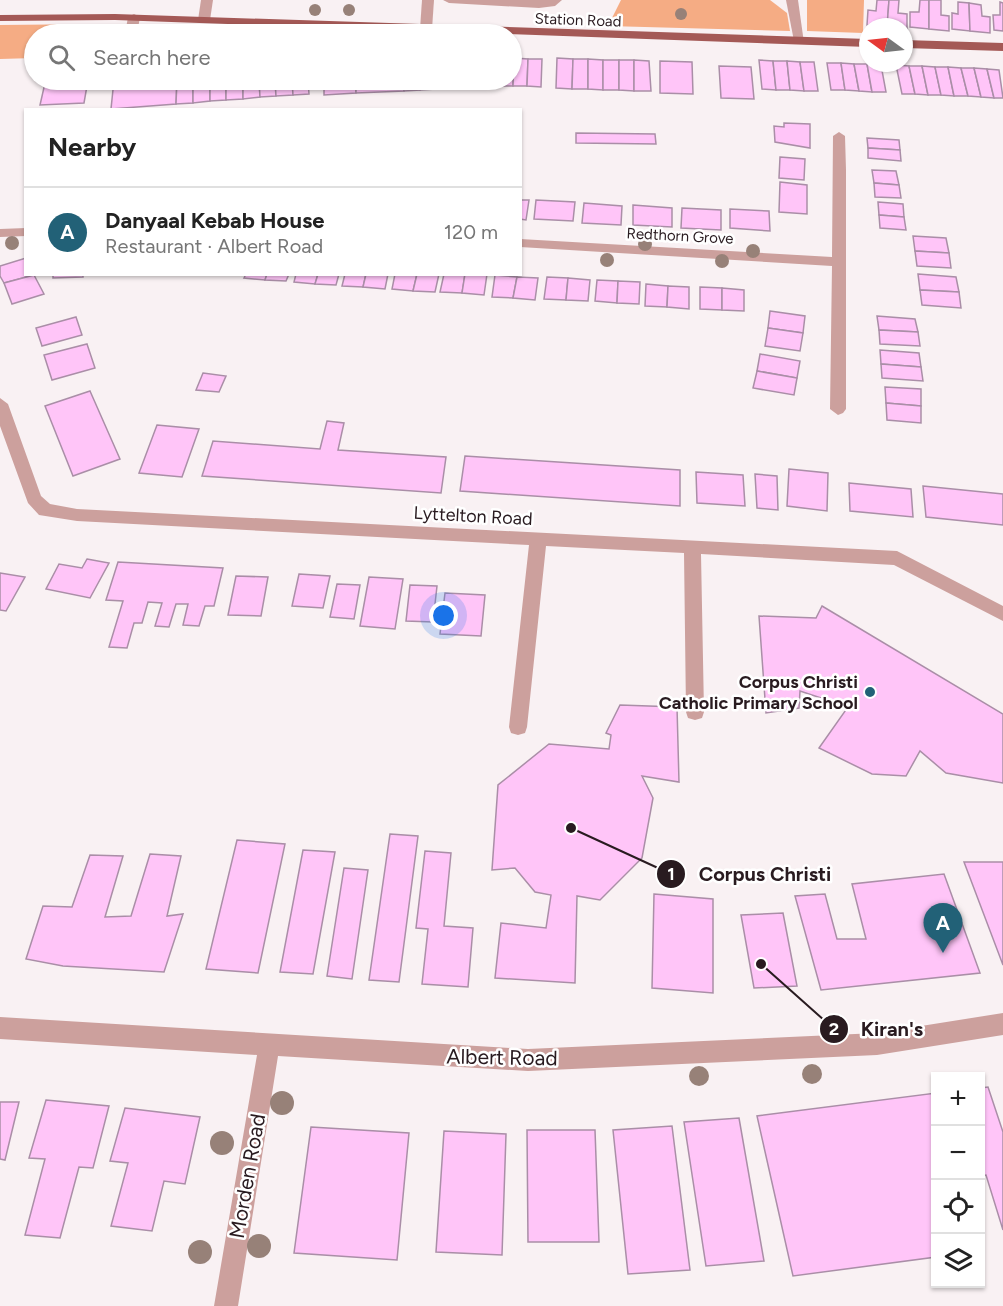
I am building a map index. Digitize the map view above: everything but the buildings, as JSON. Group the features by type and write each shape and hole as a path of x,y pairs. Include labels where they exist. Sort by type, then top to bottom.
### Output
{"main road":[{"name":"Station Road","path":"0,18 134,17 313,24"},
{"name":"Station Road","path":"522,32 859,43"},
{"path":"913,44 1003,47"}],"street":[{"path":"204,20 207,0"},
{"path":"426,24 428,0"},
{"path":"449,0 539,5 551,4 556,0"},
{"path":"792,0 800,41"},
{"path":"133,24 134,17"},
{"path":"838,409 838,262 841,229 839,136"},
{"path":"0,233 24,232"},
{"name":"Redthorn Grove","path":"522,243 838,262"},
{"name":"Lyttelton Road","path":"0,404 34,499 45,510 77,515 897,558 1003,614"},
{"path":"518,727 538,538"},
{"path":"692,547 695,712"},
{"name":"Albert Road","path":"0,1028 528,1060 877,1044 1003,1024"},
{"name":"Morden Road","path":"226,1306 269,1046"}],"shaded area":[{"path":"621,0 770,0 787,13 790,31 608,26"},
{"path":"807,0 864,0 863,18 859,18 859,33 807,31"},
{"path":"0,25 24,25 24,58 0,59"}],"place":[{"name":"Corpus Christi Catholic Primary School","path":"870,692"},
{"name":"Corpus Christi","path":"571,828"},
{"name":"Danyaal Kebab House","path":"943,953"},
{"name":"Kiran's","path":"761,964"}]}
